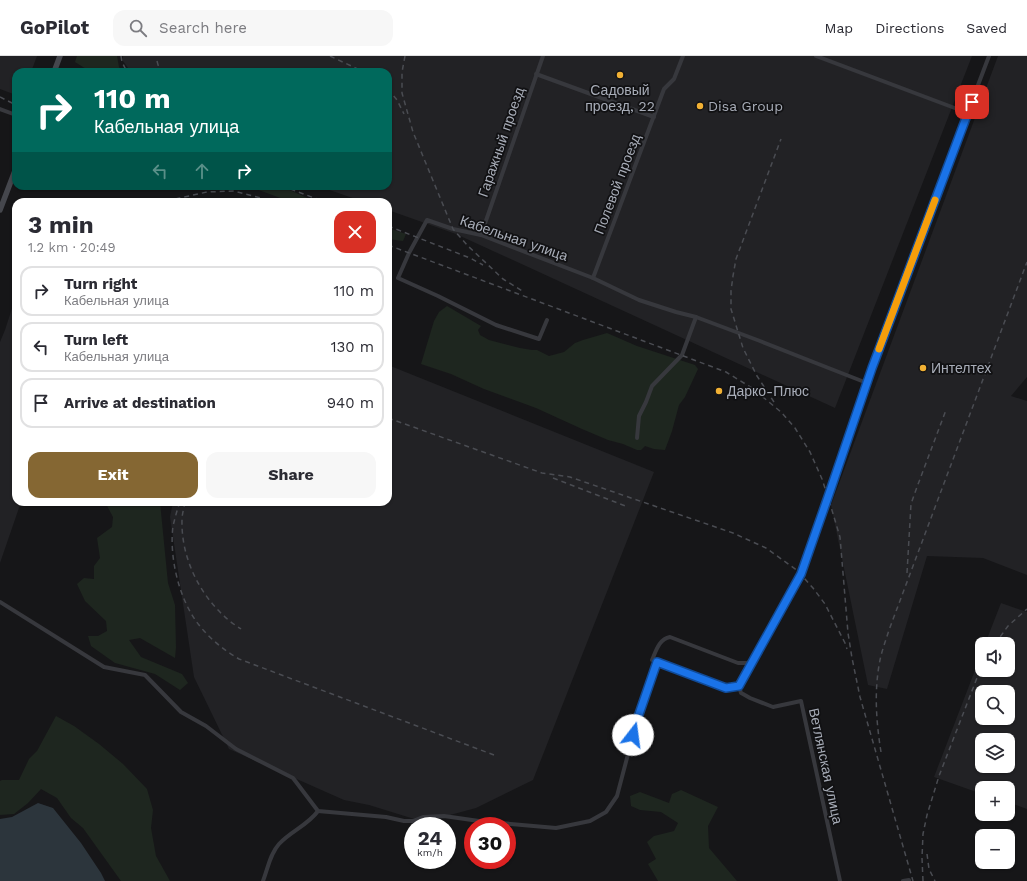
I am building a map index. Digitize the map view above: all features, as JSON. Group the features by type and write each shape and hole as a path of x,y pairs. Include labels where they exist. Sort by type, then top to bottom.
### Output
{"street":[{"path":"56,68 60,56"},
{"name":"Гаражный проезд","path":"480,235 543,56"},
{"name":"Полевой проезд","path":"593,278 664,89 674,79 683,56"},
{"path":"816,56 968,113"},
{"path":"752,662 738,663 668,637 660,642 652,660 726,688 739,686 801,574 867,383 990,56"},
{"path":"536,74 654,117"},
{"path":"0,109 12,114"},
{"path":"0,210 12,178"},
{"name":"Кабельная улица","path":"547,320 539,338 496,325 398,278 408,253 427,220 453,229 480,235 593,278 639,300 696,317 760,340 867,383"},
{"path":"637,438 639,416 652,386 682,355 696,317"},
{"path":"0,602 104,667 145,675 181,712 206,726 236,748 293,778 318,811 386,817 404,821 413,821 423,817 444,816 479,821 556,828 590,821 606,812 618,796 637,720 657,662"},
{"name":"Ветлянская улица","path":"739,686 743,694 773,707 801,701 840,881"},
{"path":"263,881 270,858 279,844 314,816 318,811"},
{"path":"903,881 909,880"}],"shaded area":[{"path":"0,56 37,56 32,68 12,68 12,94 0,89"},
{"path":"77,56 117,56 120,68 85,68 75,62"},
{"path":"123,56 972,56 835,408 456,234 392,211 392,198 352,198 330,190 392,190 392,68 128,68 123,61"},
{"path":"998,56 1027,56 1027,377 1011,396 1027,401 1027,575 983,558 927,556 887,689 868,685 831,505"},
{"path":"259,190 290,190 307,198 280,198"},
{"path":"392,229 406,234 403,241 392,240"},
{"path":"447,306 481,326 478,330 480,335 489,340 520,348 537,350 549,356 564,352 575,343 607,333 637,346 695,365 698,369 685,397 679,405 665,450 645,446 641,450 637,450 608,440 536,408 484,389 451,374 421,364 434,321 439,312"},
{"path":"12,308 12,506 20,506 0,563 0,342"},
{"path":"392,367 654,472 533,780 476,808 443,817 408,817 369,805 344,800 229,749 194,677 170,517 172,506 392,506"},
{"path":"107,506 160,506 168,583 175,605 175,658 140,638 129,640 141,657 182,674 188,683 180,690 155,674 115,663 91,646 88,636 98,636 107,631 106,621 85,601 77,584 84,578 94,579 94,566 100,558 97,538 112,527 113,517"},
{"path":"1001,603 1027,612 1027,809 1015,805 1015,781 975,781 975,792 934,777 975,670 975,677 1015,677 1015,637 988,637"},
{"path":"56,716 74,726 99,744 123,764 147,789 153,810 151,828 156,856 170,881 121,881 83,828 71,818 57,798 41,789 28,803 14,814 0,815 0,781 19,780 29,759 37,751"},
{"path":"681,790 718,807 708,826 709,848 737,881 658,881 648,864 656,859 647,842 654,836 674,831 678,823 661,812 640,810 631,806 630,796 640,792 669,803 672,794"},
{"path":"38,803 53,808 81,843 105,881 0,881 0,819 12,817"}],"railway":[{"path":"121,56 125,68"},
{"path":"330,56 356,68"},
{"path":"405,56 402,72 402,93 413,132 453,229 468,246 503,279 524,292"},
{"path":"157,61 159,68"},
{"path":"392,94 404,114"},
{"path":"0,97 12,103"},
{"path":"774,402 757,376 743,348 731,309 731,291 736,259 781,139"},
{"path":"293,190 314,198"},
{"path":"180,198 207,192 234,191 261,198"},
{"path":"392,228 470,258 483,265"},
{"path":"392,247 726,372 752,388 781,412 795,428 810,452 822,479 840,537 848,633 860,697 913,881"},
{"path":"881,752 876,694 878,671 883,649 1027,262"},
{"path":"907,573 911,504 946,410"},
{"path":"392,419 542,473 570,477 733,533 766,548 798,571 813,588 825,604 847,649"},
{"path":"553,478 628,507"},
{"path":"179,506 173,526 172,538 174,564 181,591 192,615 199,625 228,652 239,659 494,755"},
{"path":"184,506 182,518 182,533 184,547 193,572 206,596 228,620 241,629"},
{"path":"1000,637 1008,626 1027,609"},
{"path":"923,881 923,834 927,815 939,776 977,677"},
{"path":"927,854 929,869 935,881"}],"slow traffic":[{"path":"879,349 935,200"}],"place":[{"name":"Садовый проезд, 22","path":"620,75"},
{"name":"Disa Group","path":"700,106"},
{"name":"Интелтех","path":"923,368"},
{"name":"Дарко-Плюс","path":"719,391"}],"route":[{"path":"633,735 657,662 726,688 739,686 801,574 872,368 972,102"}]}
